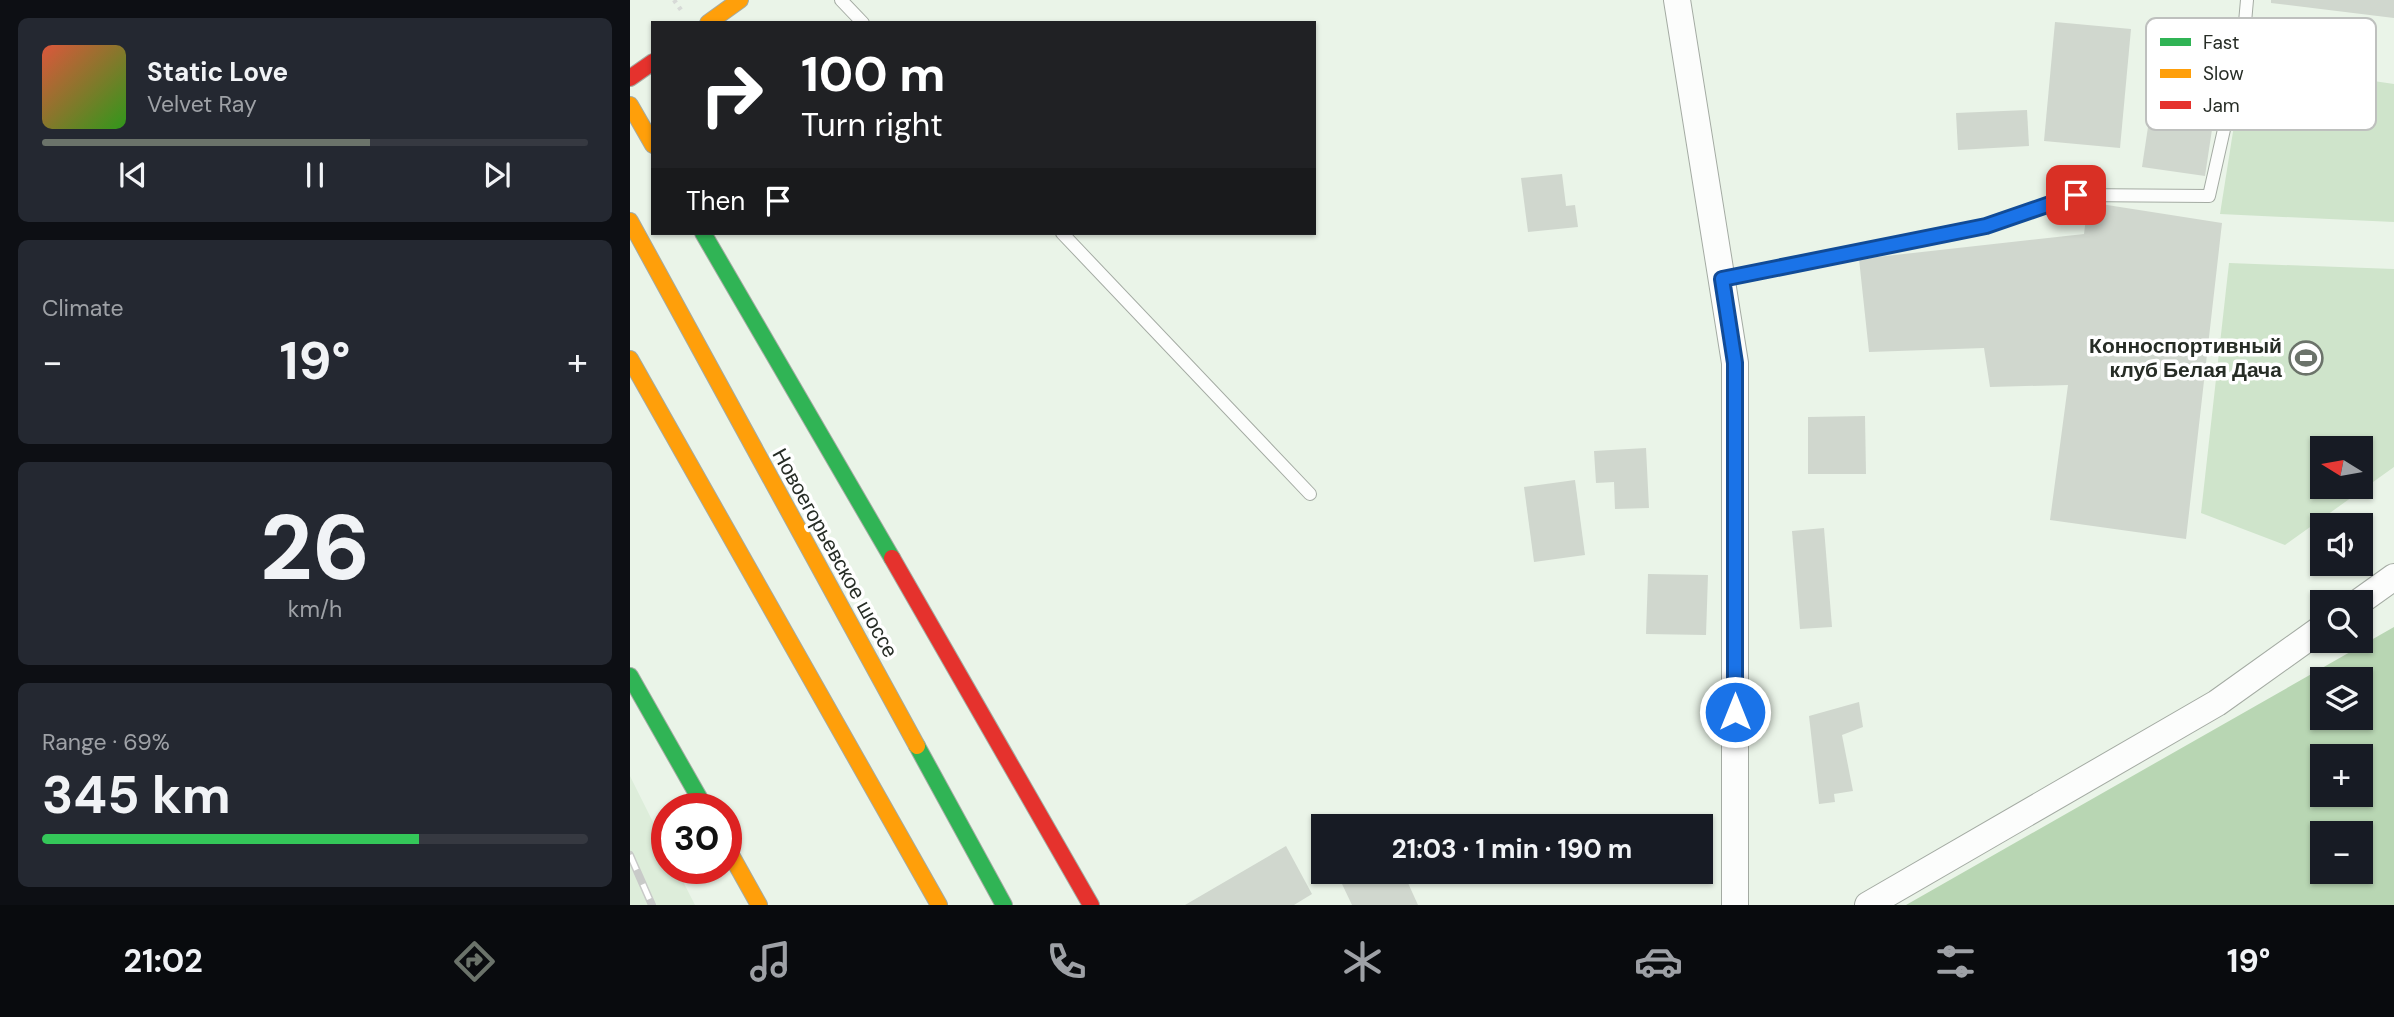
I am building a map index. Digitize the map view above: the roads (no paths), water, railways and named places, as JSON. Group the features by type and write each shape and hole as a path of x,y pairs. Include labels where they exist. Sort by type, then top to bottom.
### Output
{"main road":[{"path":"711,21 740,0"},
{"path":"630,78 651,63"},
{"path":"630,105 651,142"},
{"name":"Новоегорьевское шоссе","path":"630,221 1004,905"},
{"path":"704,235 1091,905"},
{"path":"630,359 939,905"},
{"path":"630,677 696,793"},
{"path":"742,875 759,905"}],"street":[{"path":"1678,0 1735,363 1735,905"},
{"path":"2373,592 2394,578"},
{"path":"1868,905 2217,703 2310,637"}],"lane":[{"path":"841,0 861,21"},
{"path":"2246,18 2248,0"},
{"path":"1722,279 1986,226 2076,195 2209,196 2224,130"},
{"path":"1064,235 1310,494"}],"railway":[{"path":"630,855 652,905"}],"place":[{"name":"Конноспортивный клуб Белая Дача","path":"2306,358"}]}
